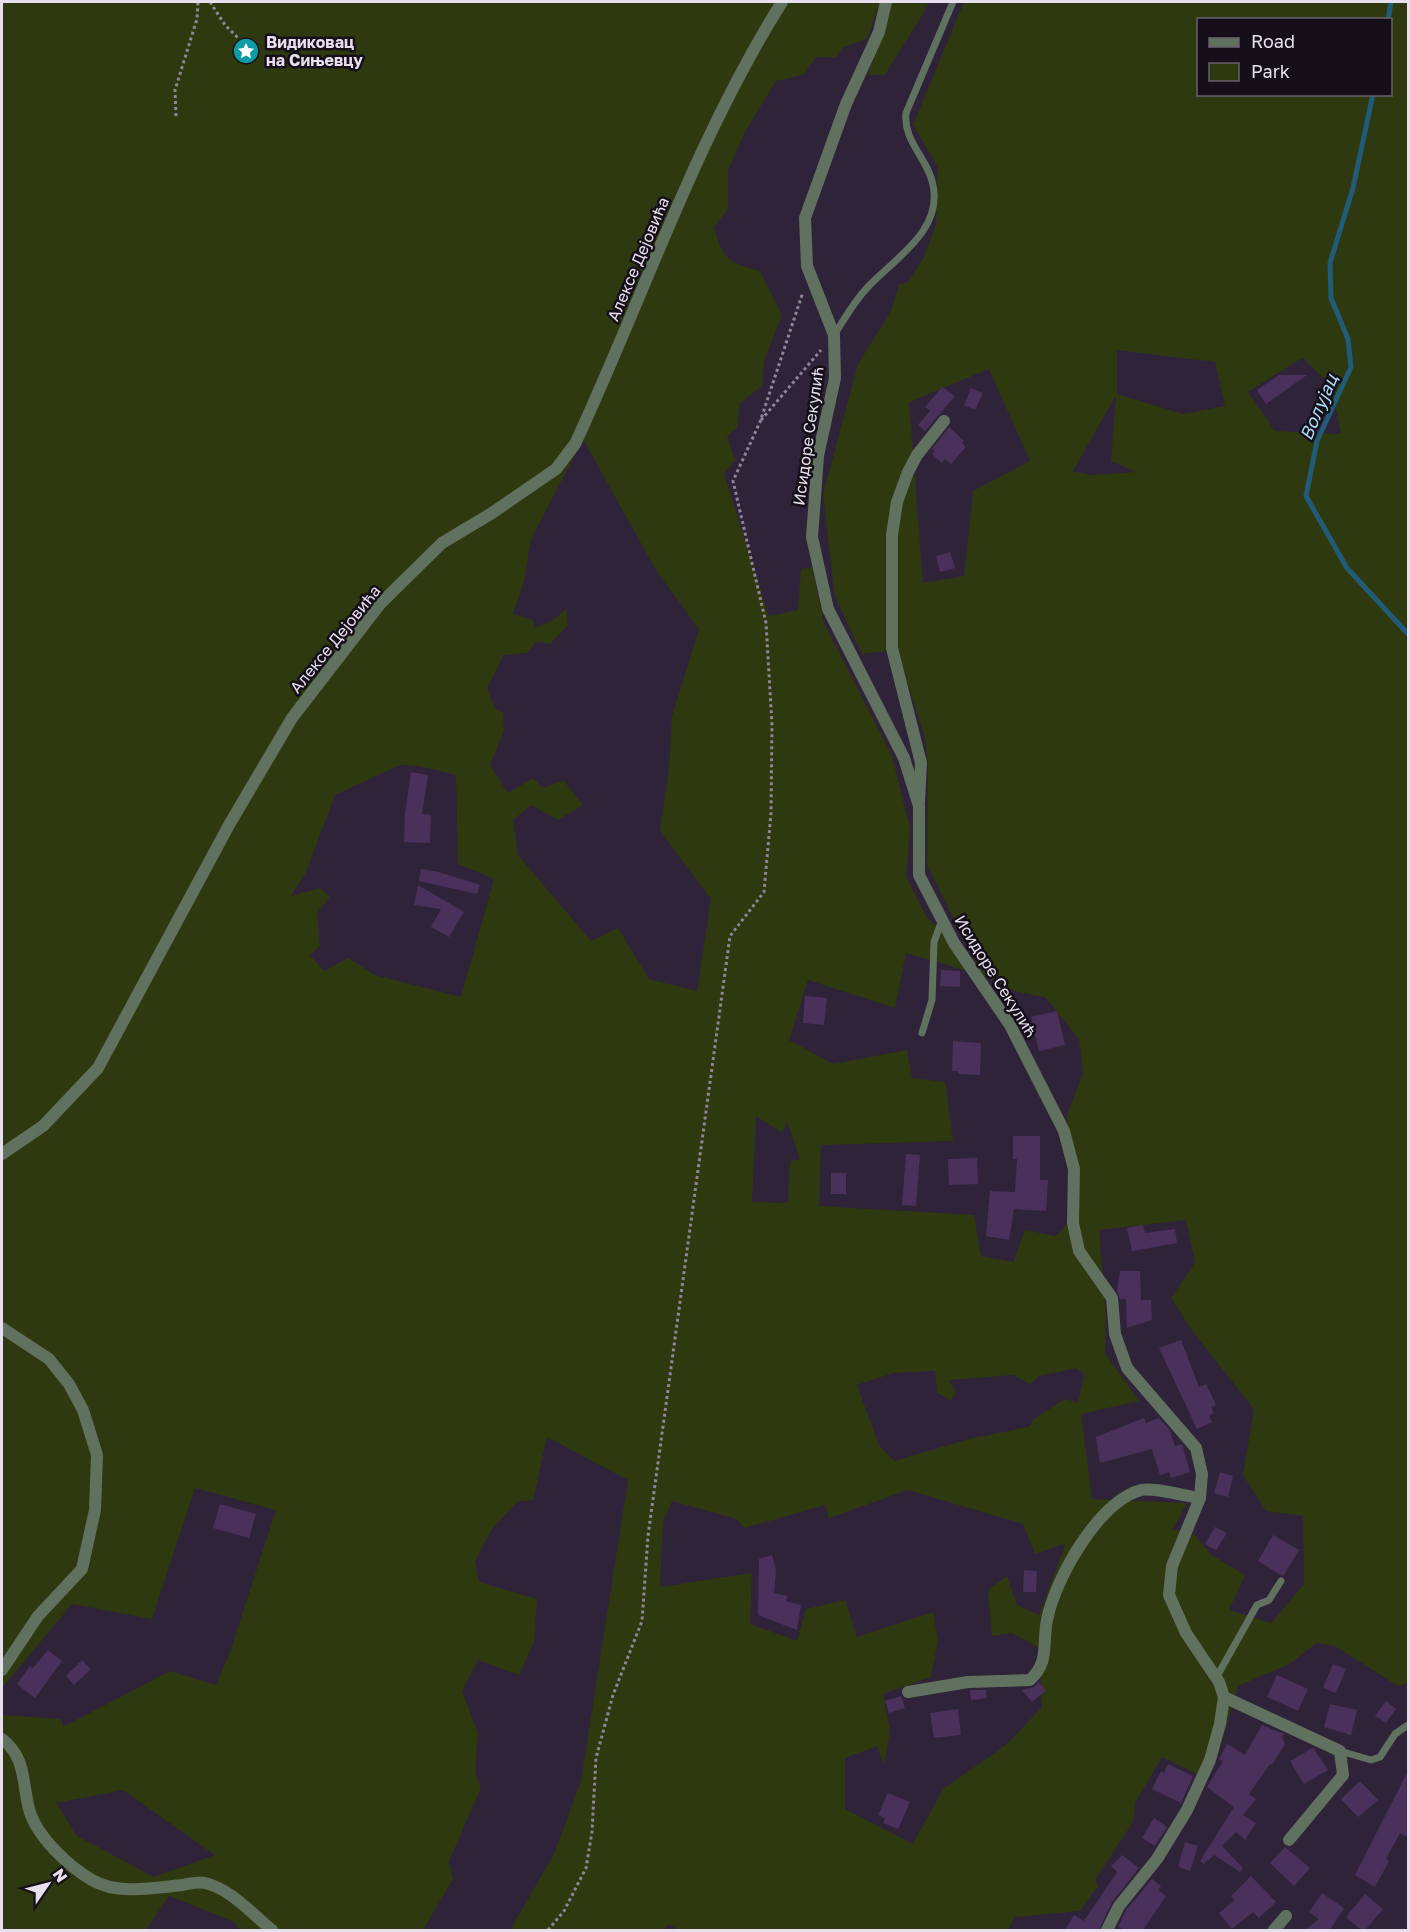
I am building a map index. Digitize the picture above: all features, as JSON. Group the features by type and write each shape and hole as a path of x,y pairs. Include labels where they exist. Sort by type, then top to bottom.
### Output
{"street":[{"name":"Алексе Дејовића","path":"2,1154 43,1126 98,1068 223,836 292,718 380,604 442,543 492,513 556,469 575,444 712,127 754,45 782,2"},
{"path":"834,335 807,266 805,218 846,104 879,32 886,2"},
{"name":"Исидоре Секулић","path":"834,335 835,378 818,456 812,537 828,609 904,758 919,806"},
{"name":"Исидоре Секулић","path":"944,421 916,456 908,472 897,502 892,535 892,648 921,763 919,875 954,943 1010,1024 1064,1131 1074,1169 1073,1223 1079,1251 1112,1298 1115,1334 1127,1368 1196,1448 1202,1474 1200,1498 1172,1566 1169,1594 1186,1634 1216,1678 1224,1697"},
{"path":"2,1328 49,1359 69,1384 83,1410 97,1455 95,1510 82,1569 38,1616 2,1670"},
{"path":"908,1692 968,1682 1030,1680 1041,1669 1047,1620 1064,1569 1107,1510 1141,1490 1200,1498"},
{"path":"1107,1930 1119,1906 1157,1859 1199,1787 1220,1724 1224,1697 1340,1751 1343,1774 1288,1840"},
{"path":"2,1739 14,1748 23,1769 29,1810 39,1829 68,1863 94,1882 130,1890 203,1882 224,1890 272,1930"},
{"path":"1274,1930 1286,1916"}],"lane":[{"path":"834,335 866,289 907,251 925,228 932,205 934,187 929,171 908,135 905,124 906,113 953,2"},
{"path":"922,1034 932,1000 934,942 942,920"},
{"path":"1216,1678 1257,1605 1269,1600 1281,1581"},
{"path":"1340,1751 1371,1760 1380,1757 1395,1734 1408,1725"}],"path":[{"path":"176,116 175,90 197,19 198,2"},
{"path":"210,2 225,25 247,47"},
{"path":"548,1930 564,1911 586,1868 592,1832 596,1758 613,1695 642,1621 648,1536 730,936 764,892 771,813 772,725 766,623 734,481 760,422 801,296"},
{"path":"760,422 834,335"}],"green space":[{"path":"2,2 880,2 867,39 844,47 836,57 816,57 803,75 776,81 746,130 728,170 728,209 714,227 717,238 728,258 760,271 782,315 764,361 762,386 740,403 737,428 727,436 735,460 724,474 769,616 798,610 801,569 812,567 824,623 892,756 910,828 906,876 926,916 981,973 927,865 928,766 925,738 897,650 862,654 835,597 823,495 858,364 890,313 899,285 908,282 924,257 936,224 938,167 913,125 964,2 1408,2 1408,1683 1398,1686 1335,1646 1317,1643 1289,1664 1238,1686 1219,1750 1197,1774 1162,1757 1136,1801 1133,1822 1095,1880 1098,1886 1080,1911 1015,1917 1008,1930 678,1930 669,1924 663,1930 510,1930 554,1854 581,1781 628,1480 547,1437 533,1500 517,1502 492,1529 475,1561 479,1582 537,1599 534,1642 519,1675 478,1660 462,1691 478,1733 475,1772 481,1788 449,1861 453,1879 423,1930 239,1930 235,1922 169,1896 146,1930 2,1930 2,1715 61,1719 63,1727 170,1671 216,1685 230,1652 276,1510 195,1488 152,1619 72,1604 2,1688","holes":["1117,350 1215,362 1225,406 1183,414 1117,394","1302,358 1331,385 1341,434 1275,431 1248,392","989,369 1030,461 973,491 964,576 923,583 909,402","1116,395 1111,461 1136,472 1091,475 1073,471","583,439 657,572 699,629 672,716 669,768 660,831 711,899 697,991 649,979 618,928 591,941 518,855 513,820 531,805 558,820 583,805 563,780 543,788 533,778 508,793 490,765 504,731 503,713 494,707 487,688 504,655 527,653 536,642 550,644 568,625 566,609 555,619 535,628 533,620 513,614 524,582 531,539","400,765 419,766 456,775 458,864 494,879 461,997 375,975 348,958 324,971 310,955 320,946 317,913 330,897 320,888 291,896 306,872 335,795","906,953 982,975 1014,991 1045,997 1079,1039 1083,1073 1067,1115 1079,1211 1056,1236 1025,1230 1013,1262 981,1256 974,1215 819,1206 821,1145 953,1141 945,1082 912,1078 907,1050 833,1064 789,1040 808,980 895,1008","756,1116 782,1133 787,1121 800,1159 790,1161 788,1203 752,1202","1186,1220 1195,1263 1171,1298 1193,1332 1254,1409 1243,1475 1266,1511 1303,1516 1304,1584 1271,1623 1229,1610 1245,1575 1210,1554 1195,1535 1173,1529 1187,1503 1092,1499 1081,1414 1139,1401 1105,1353 1106,1318 1099,1230","1077,1368 1084,1375 1078,1403 1065,1399 1034,1419 1029,1427 973,1438 894,1461 879,1445 857,1385 893,1373 935,1371 937,1393 951,1400 956,1392 949,1380 1013,1375 1030,1384 1039,1376","908,1490 1023,1524 1035,1554 1066,1543 1039,1615 1017,1605 1007,1576 988,1590 992,1636 1012,1633 1040,1648 1042,1707 1006,1745 943,1789 913,1844 845,1809 845,1758 877,1746 884,1765 890,1731 883,1694 931,1677 938,1641 933,1612 857,1637 845,1600 806,1609 797,1641 750,1624 752,1573 660,1587 663,1522 672,1501 737,1519 744,1528 825,1505 829,1518","123,1790 215,1855 154,1877 77,1836 56,1803"]},
{"path":"891,2 930,2 885,75 868,75"}],"building":[{"path":"1279,375 1307,375 1266,404 1257,390"},
{"path":"942,387 955,396 925,431 918,425 930,411 925,407"},
{"path":"971,388 983,393 975,410 964,405"},
{"path":"949,427 964,441 962,443 966,447 951,464 945,459 942,463 932,454 935,451 932,449"},
{"path":"950,552 955,568 940,572 936,556"},
{"path":"411,772 428,775 422,814 431,815 430,843 404,842 405,813"},
{"path":"421,869 439,872 480,885 477,894 419,881"},
{"path":"418,885 464,912 449,937 431,927 441,909 414,905"},
{"path":"941,970 960,971 960,987 940,986"},
{"path":"805,996 827,998 824,1025 803,1023"},
{"path":"1057,1011 1065,1045 1039,1051 1031,1017"},
{"path":"953,1041 981,1043 980,1075 958,1074 958,1071 952,1071"},
{"path":"1013,1136 1040,1136 1040,1180 1048,1180 1046,1211 1014,1209 1009,1240 986,1236 990,1191 1015,1192 1017,1159 1013,1159"},
{"path":"906,1154 920,1155 916,1206 902,1205"},
{"path":"977,1158 978,1184 949,1185 948,1159"},
{"path":"831,1173 846,1173 846,1194 831,1194"},
{"path":"1143,1225 1145,1233 1175,1229 1177,1243 1132,1251 1127,1228"},
{"path":"1120,1271 1140,1271 1141,1300 1151,1300 1152,1320 1127,1328 1126,1299 1120,1299 1117,1291"},
{"path":"1181,1340 1199,1387 1206,1384 1216,1405 1211,1407 1214,1413 1209,1416 1212,1422 1197,1429 1159,1348"},
{"path":"1144,1418 1146,1423 1159,1418 1169,1429 1175,1446 1182,1444 1190,1472 1171,1478 1169,1472 1160,1475 1152,1449 1100,1463 1096,1437"},
{"path":"1220,1472 1233,1476 1228,1497 1214,1493"},
{"path":"220,1504 256,1514 249,1538 213,1528"},
{"path":"1215,1527 1227,1533 1216,1550 1205,1544"},
{"path":"1273,1535 1299,1550 1283,1576 1258,1561"},
{"path":"772,1555 776,1570 774,1593 787,1596 786,1601 801,1605 797,1630 758,1615 759,1559"},
{"path":"1024,1570 1037,1571 1036,1592 1023,1592"},
{"path":"48,1650 62,1661 35,1698 17,1684 30,1666 33,1668"},
{"path":"82,1660 91,1669 74,1685 66,1676"},
{"path":"1333,1664 1346,1669 1336,1693 1323,1688"},
{"path":"1277,1675 1308,1689 1298,1711 1267,1697"},
{"path":"1039,1682 1046,1691 1032,1702 1022,1690 1034,1687"},
{"path":"970,1690 986,1690 987,1698 971,1700"},
{"path":"901,1696 905,1708 889,1713 885,1701"},
{"path":"1386,1701 1396,1709 1386,1723 1375,1716"},
{"path":"1330,1704 1357,1710 1351,1735 1324,1727"},
{"path":"958,1709 961,1735 934,1738 930,1713"},
{"path":"1262,1725 1284,1734 1282,1737 1285,1744 1249,1794 1256,1799 1243,1815 1256,1823 1245,1840 1236,1832 1222,1846 1243,1868 1240,1872 1214,1855 1204,1864 1200,1861 1234,1807 1207,1787 1223,1761 1219,1759 1227,1744 1245,1755"},
{"path":"1313,1748 1328,1770 1304,1784 1290,1761"},
{"path":"1168,1764 1193,1776 1181,1803 1152,1789 1161,1771 1164,1773"},
{"path":"1408,1771 1408,1838 1400,1833 1375,1887 1355,1875"},
{"path":"1360,1781 1378,1800 1358,1817 1341,1799"},
{"path":"888,1793 910,1802 898,1829 883,1823 885,1818 878,1815"},
{"path":"1154,1818 1167,1827 1155,1846 1142,1838"},
{"path":"1185,1842 1198,1846 1190,1871 1178,1867"},
{"path":"1285,1847 1310,1868 1294,1886 1270,1863"},
{"path":"1122,1855 1139,1868 1112,1902 1099,1930 1065,1930 1074,1915 1084,1921 1117,1872 1111,1866"},
{"path":"1251,1876 1276,1902 1259,1918 1253,1912 1232,1929 1219,1913 1235,1900 1231,1896"},
{"path":"1152,1879 1161,1886 1158,1890 1166,1896 1143,1930 1125,1930 1118,1927 1126,1910"},
{"path":"1322,1893 1344,1908 1330,1930 1305,1930 1319,1919 1309,1912"},
{"path":"1365,1894 1383,1909 1365,1930 1361,1930 1346,1917"}],"waterway":[{"name":"Волујац","path":"1388,18 1391,2"},
{"name":"Волујац","path":"1373,96 1353,188 1330,263 1331,298 1348,339 1351,367 1317,441 1306,496 1347,568 1408,634"}],"place":[{"name":"Видиковац на Сињевцу","path":"246,51"}]}
